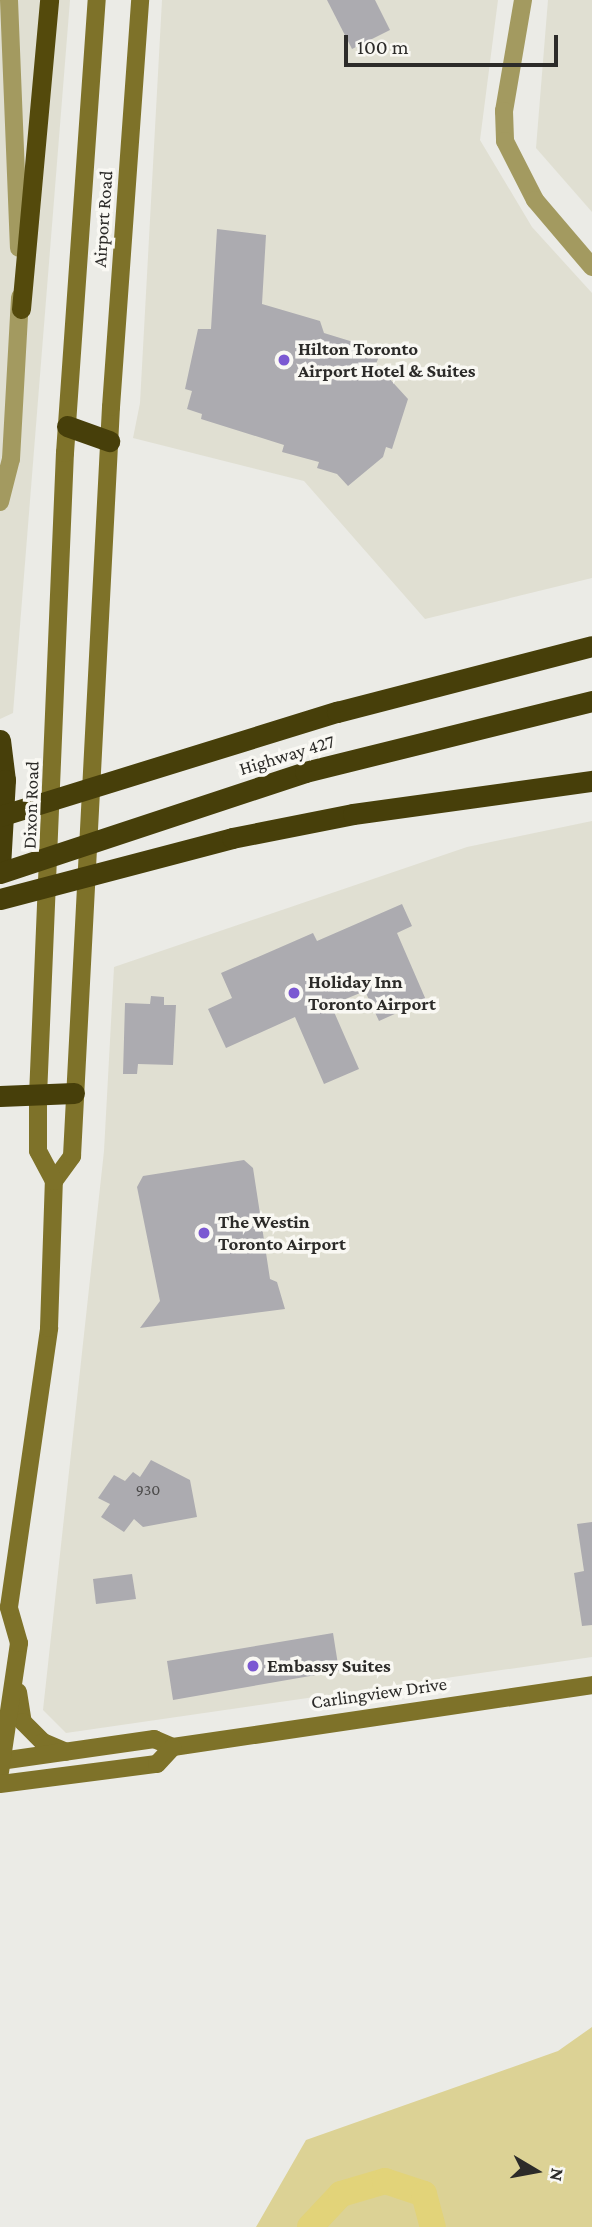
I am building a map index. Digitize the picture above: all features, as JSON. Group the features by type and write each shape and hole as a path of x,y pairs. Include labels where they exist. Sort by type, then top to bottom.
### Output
{"highway":[{"path":"21,309 49,0"},
{"path":"67,426 109,441"},
{"name":"Highway 427","path":"0,816 136,771 405,693 592,646"},
{"name":"Highway 427","path":"0,871 367,755 592,701"},
{"path":"0,740 5,780 0,871"},
{"path":"0,899 120,866 352,814 592,780"},
{"path":"0,1096 75,1093"}],"main road":[{"name":"Airport Road","path":"67,426 97,0"},
{"name":"Airport Road","path":"109,441 140,0"},
{"name":"Dixon Road","path":"1,1764 19,1643 4,1623 48,1328 54,1181 38,1151 38,1096 67,426"},
{"name":"Dixon Road","path":"54,1181 72,1156 109,441"},
{"path":"16,1671 23,1722 43,1742 66,1752"},
{"name":"Carlingview Drive","path":"1,1764 154,1739 173,1747 592,1685"},
{"name":"Carlingview Drive","path":"0,1784 157,1764 173,1747"}],"street":[{"path":"0,502 15,418 21,309 9,0"},
{"path":"523,0 504,111 505,141 535,200 592,267"}],"shaded area":[{"path":"0,0 70,0 13,713 0,719"},
{"path":"162,0 498,0 480,140 532,227 592,293 592,578 425,619 304,481 133,438 140,403"},
{"path":"548,0 592,0 592,212 536,148"},
{"path":"592,821 592,1657 66,1733 43,1710 104,1151 114,967 467,847"},
{"path":"592,2027 592,2227 256,2227 306,2140 558,2051"}],"building":[{"path":"327,0 375,0 390,30 352,49"},
{"name":"Hilton Toronto Airport Hotel & Suites","path":"217,229 266,235 262,304 320,321 324,333 363,345 361,351 379,356 376,364 408,399 392,449 386,447 383,457 348,486 337,474 317,468 319,462 282,452 284,445 201,419 202,414 187,409 192,391 185,389 198,329 211,329"},
{"name":"Holiday Inn Toronto Airport","path":"402,904 412,926 397,933 426,1000 379,1021 365,991 331,1005 359,1069 324,1084 295,1017 226,1048 208,1009 232,998 221,973 313,933 317,941"},
{"path":"151,996 164,997 164,1005 176,1005 173,1065 138,1064 137,1074 123,1074 125,1003 150,1004"},
{"name":"The Westin Toronto Airport","path":"244,1160 253,1168 270,1279 277,1282 285,1309 140,1328 160,1301 137,1187 143,1176"},
{"path":"151,1460 190,1480 197,1517 143,1527 134,1519 124,1532 101,1517 110,1504 98,1498 114,1475 125,1481 133,1472 140,1477"},
{"path":"592,1522 592,1625 582,1626 574,1573 584,1571 577,1524"},
{"path":"132,1574 136,1599 96,1604 93,1579"},
{"name":"Embassy Suites","path":"333,1633 339,1671 173,1700 167,1661"}],"waterway":[{"path":"310,2227 341,2194 385,2181 424,2194 433,2227"}],"place":[{"name":"Hilton Toronto Airport Hotel & Suites","path":"284,360"},
{"name":"Holiday Inn Toronto Airport","path":"294,993"},
{"name":"The Westin Toronto Airport","path":"204,1233"},
{"name":"Embassy Suites","path":"253,1666"}]}
